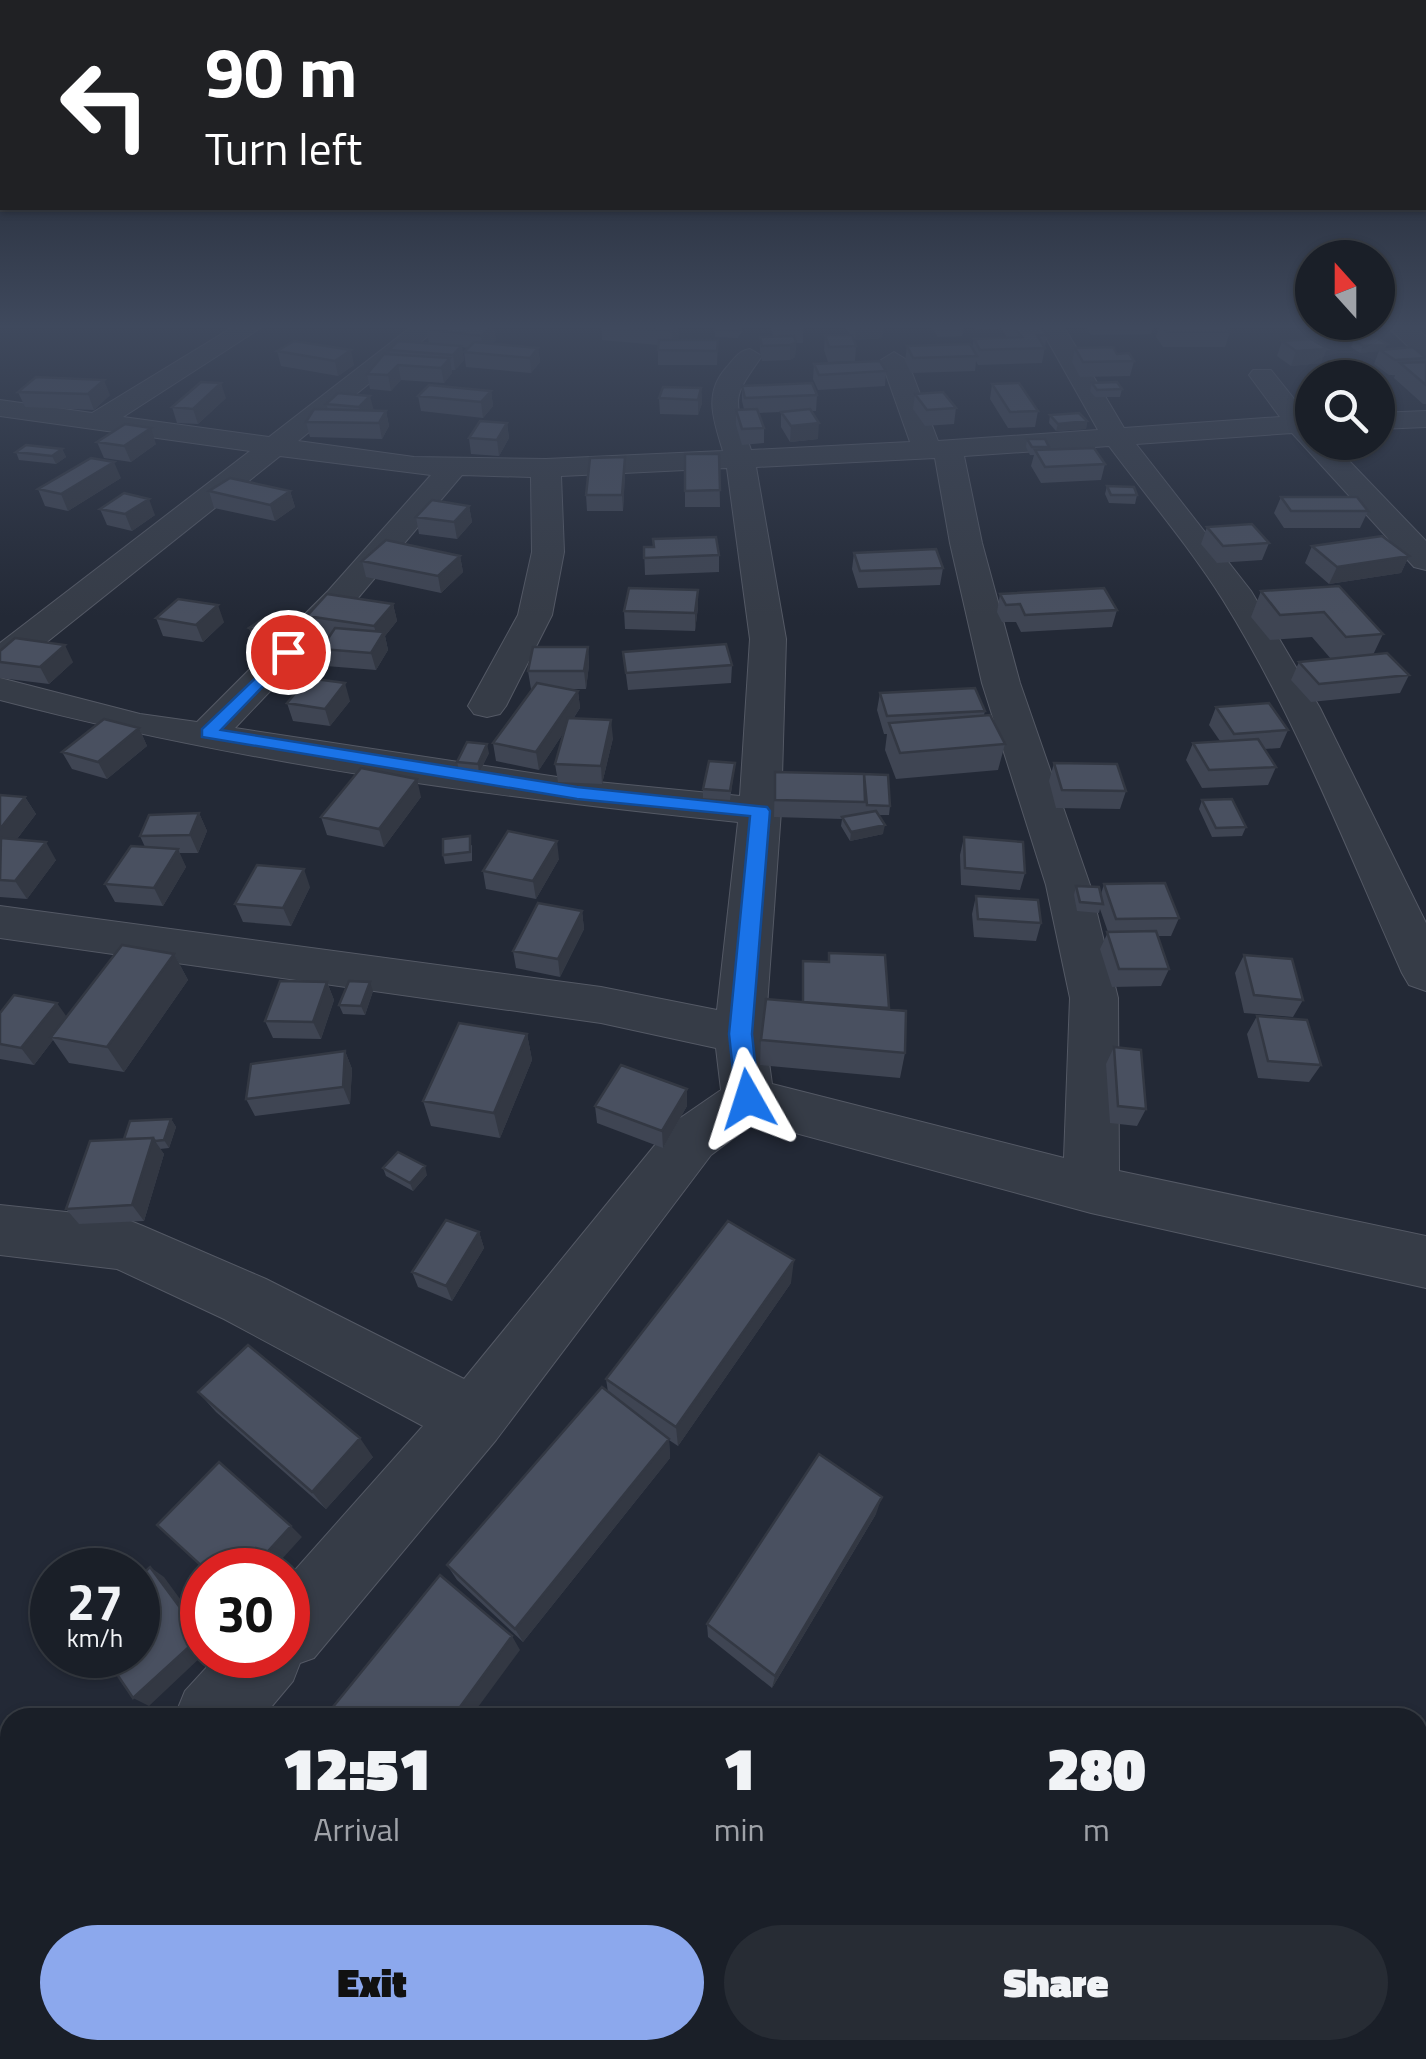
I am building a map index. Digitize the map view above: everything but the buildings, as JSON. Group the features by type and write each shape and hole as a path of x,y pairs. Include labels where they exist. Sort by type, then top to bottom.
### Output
{"street":[{"path":"119,423 414,466 546,468 1295,433"},
{"path":"0,661 300,423"},
{"path":"729,423 740,460 768,638 760,811 740,1034 748,1099"},
{"path":"924,423 937,449 966,542 1002,683 1068,885 1094,998 1091,1189"},
{"path":"1107,423 1174,509 1253,622 1344,797 1426,972"},
{"path":"1335,460 1426,560"},
{"path":"208,733 340,598 454,467"},
{"path":"487,706 535,615 548,552 546,468"},
{"path":"447,774 522,647"},
{"path":"0,689 139,725 577,793 760,811"},
{"path":"0,922 601,1006 740,1034"},
{"path":"748,1099 1091,1189 1426,1262"},
{"path":"310,1607 473,1418 692,1139 748,1099"},
{"path":"0,1230 124,1244 245,1299 473,1418"},
{"path":"221,1708 247,1678"}],"route":[{"path":"288,652 208,733 577,793 760,811 740,1034 748,1099"}]}
